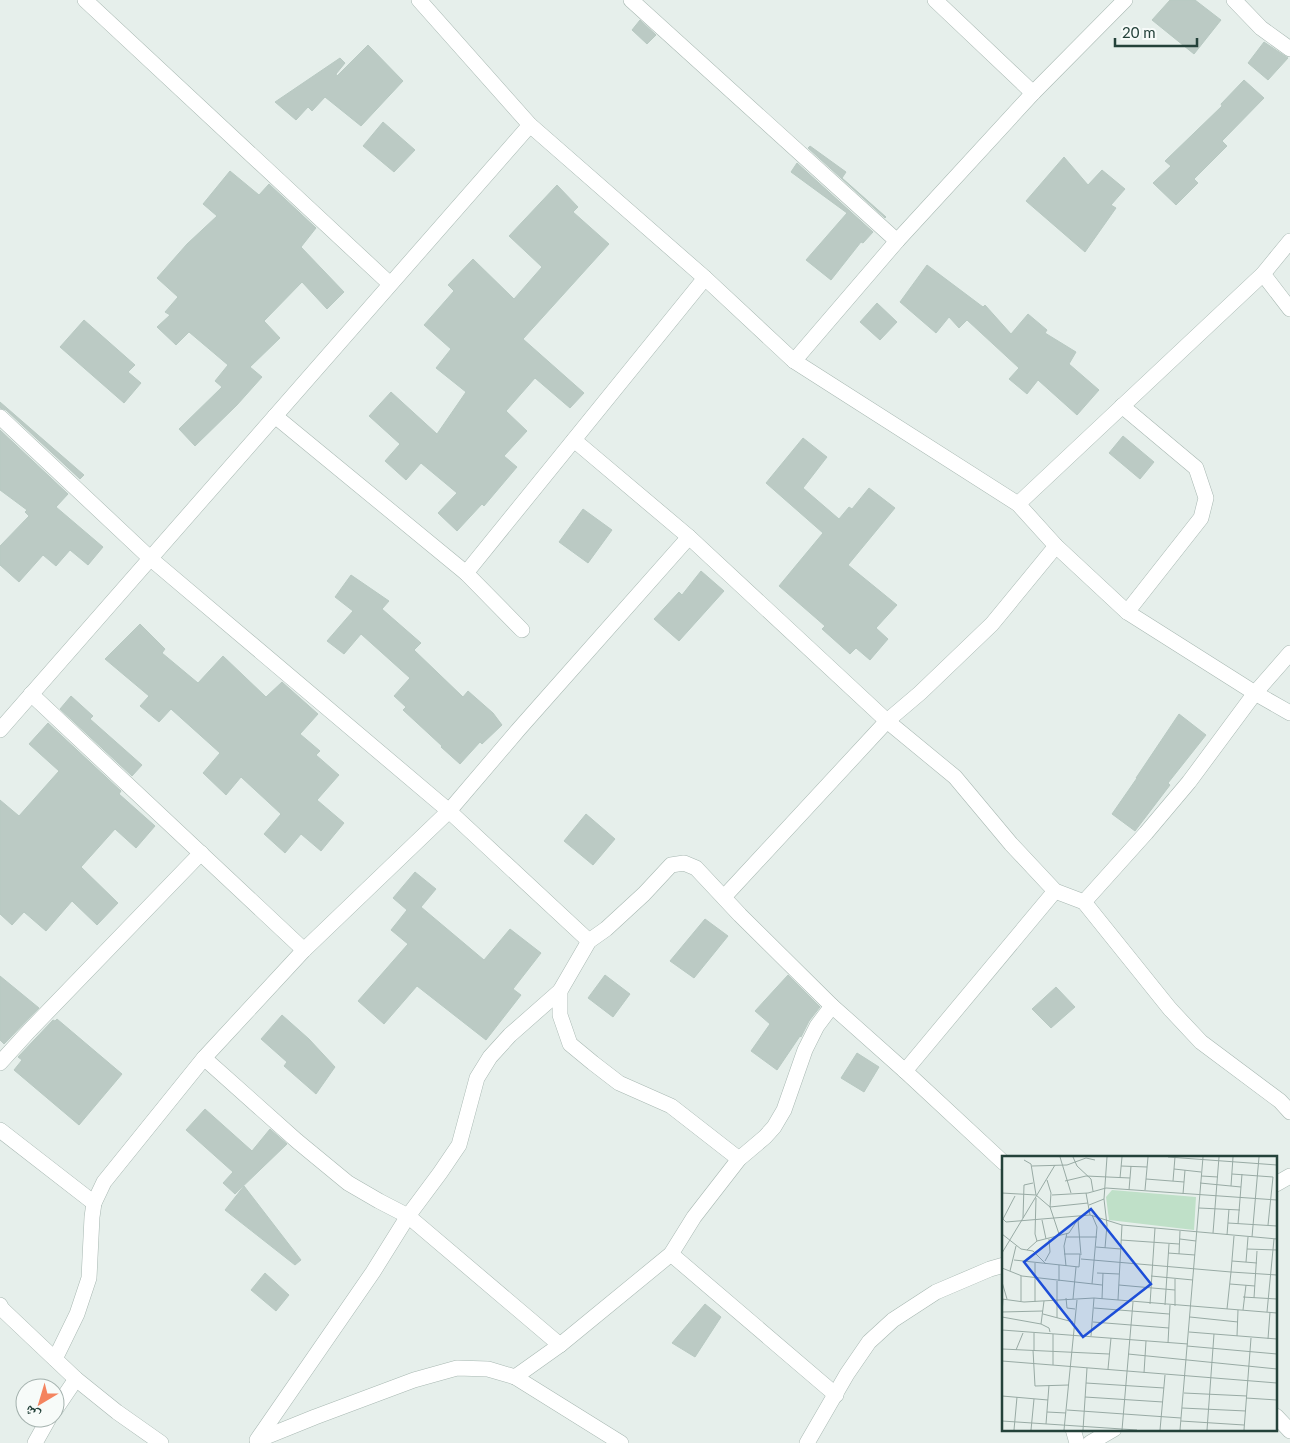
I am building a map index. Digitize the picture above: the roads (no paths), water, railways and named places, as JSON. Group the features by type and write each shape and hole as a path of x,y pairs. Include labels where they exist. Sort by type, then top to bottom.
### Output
{"street":[{"path":"85,0 390,284"},
{"path":"419,0 530,125 705,278 794,361 1018,504 1056,546 1127,612 1290,713"},
{"path":"631,0 897,241"},
{"path":"935,0 1033,93"},
{"path":"794,361 897,241 1033,93 1125,0"},
{"path":"1234,0 1261,28 1290,49"},
{"path":"0,730 530,125"},
{"path":"1018,504 1263,274 1290,241"},
{"path":"1263,274 1290,309"},
{"path":"466,573 705,278"},
{"path":"1122,406 1196,468 1206,498 1201,518 1127,612"},
{"path":"275,416 466,573 522,630"},
{"path":"0,417 151,559 449,811 589,941"},
{"path":"574,440 689,537 887,721 955,777 1055,891 1084,902 1170,1009 1201,1042 1280,1101 1290,1112"},
{"path":"55,1359 77,1314 89,1278 94,1203 104,1182 204,1058 304,950 449,811 689,537"},
{"path":"724,897 887,721 920,693 992,624 1056,546"},
{"path":"1084,902 1189,782 1255,693 1290,653"},
{"path":"31,694 304,950"},
{"path":"0,1064 29,1031 201,853"},
{"path":"253,1442 373,1272 408,1216 459,1145 478,1078 490,1056 510,1035 560,991 589,941 606,929 644,894 671,865 684,863 696,868 832,1006 905,1070 1002,1161"},
{"path":"905,1070 1055,891"},
{"path":"560,991 560,1015 570,1044 618,1082 671,1106 739,1159"},
{"path":"515,1377 560,1345 671,1254 694,1217 739,1159 774,1127 784,1110 805,1050 817,1026 832,1006"},
{"path":"204,1058 297,1141 348,1183 379,1202 408,1216 560,1345"},
{"path":"0,1130 94,1203"},
{"path":"1278,1183 1290,1176"},
{"path":"671,1254 836,1396"},
{"path":"807,1443 869,1342 893,1320 936,1292 1002,1266"},
{"path":"0,1304 2,1309 76,1379 117,1412 161,1443"},
{"path":"253,1442 414,1380 457,1368 488,1369 515,1377 621,1443"},
{"path":"65,1395 76,1379"},
{"path":"1278,1418 1290,1431"},
{"path":"35,1443 44,1428"},
{"path":"1073,1430 1076,1443"},
{"path":"1090,1443 1112,1430"}]}
